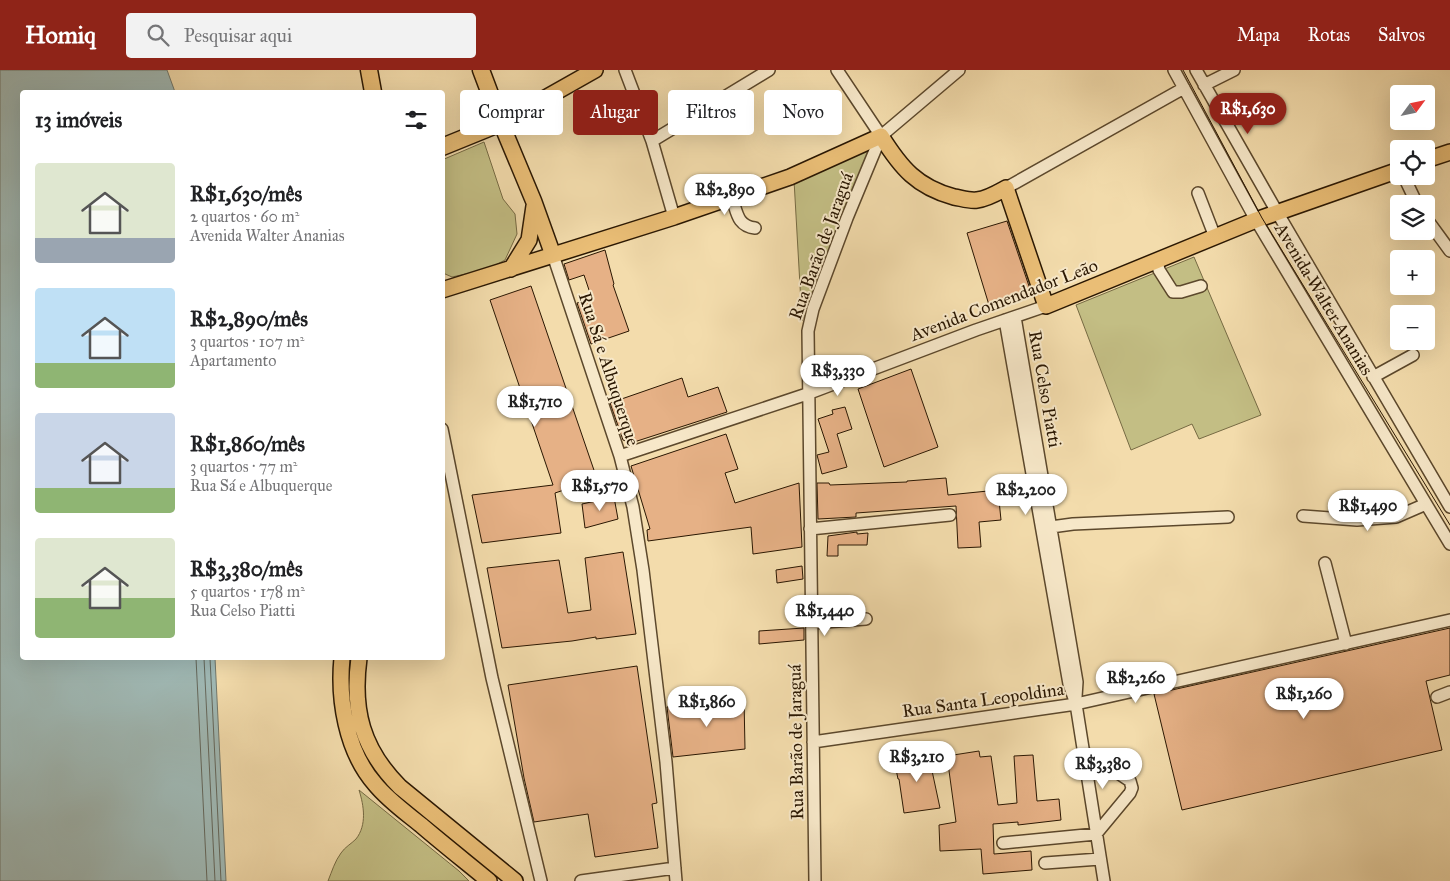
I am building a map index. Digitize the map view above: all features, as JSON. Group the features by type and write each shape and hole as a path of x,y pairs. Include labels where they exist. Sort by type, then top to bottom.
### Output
{"highway":[{"path":"369,70 373,90"},
{"path":"481,70 489,90"},
{"path":"445,146 472,135"}],"main road":[{"path":"560,90 595,70"},
{"path":"506,135 534,202 553,255"},
{"path":"445,287 511,269 674,218 790,178 881,136 896,159 910,175 926,187 958,198 978,200 1006,188 1046,306"},
{"path":"1435,157 1450,152"},
{"name":"Avenida Comendador Leão","path":"1046,306 1256,220 1390,173"},
{"path":"511,269 528,240 534,202"},
{"path":"342,660 342,696 346,720 362,767 374,784 390,800 474,876 489,881"},
{"path":"359,660 356,683 364,733 374,755 386,773 400,787 515,881"}],"street":[{"path":"625,70 652,141 674,218"},
{"path":"652,141 769,70"},
{"path":"837,70 881,136 959,70"},
{"name":"Avenida Walter Ananias","path":"1174,70 1256,220 1450,544"},
{"name":"Avenida Walter Ananias","path":"1196,70 1450,508"},
{"path":"1204,84 1234,70"},
{"path":"1006,188 1184,88"},
{"name":"Rua Barão de Jaraguá","path":"815,881 807,394 808,331 813,309 847,218 881,136"},
{"path":"1198,193 1215,237"},
{"path":"732,198 742,224 755,228"},
{"path":"1435,229 1449,247"},
{"name":"Rua Sá e Albuquerque","path":"553,255 620,456 633,507 643,570 666,762 676,881"},
{"path":"1157,260 1159,270 1173,292 1181,292 1201,286"},
{"name":"Avenida Comendador Leão","path":"620,456 807,394 1046,306"},
{"name":"Rua Celso Piatti","path":"1010,318 1051,526 1077,682 1076,704 1104,881"},
{"name":"Rua Celso Piatti","path":"1010,318 1068,684 1076,704"},
{"path":"1373,376 1412,355"},
{"path":"445,444 492,678 541,881"},
{"path":"1303,516 1357,520 1396,517 1426,504"},
{"path":"810,529 950,515"},
{"path":"1051,526 1228,517"},
{"path":"1325,564 1346,644"},
{"path":"811,623 866,620"},
{"name":"Rua Santa Leopoldina","path":"813,742 1076,704 1450,620"},
{"path":"1438,697 1450,692"},
{"path":"1003,843 1096,834 1130,792 1132,785 1127,778 1083,752"},
{"path":"1046,863 1100,859"},
{"path":"581,881 675,868"}],"shaded area":[{"path":"484,142 503,199 515,214 517,234 505,260 488,269 452,277 445,274 445,159"},
{"path":"870,149 802,321 794,180"},
{"path":"1194,257 1261,415 1199,439 1192,424 1131,450 1076,305"},
{"path":"359,790 469,881 328,881 339,856 356,839 362,828 364,815"}],"water":[{"path":"0,70 167,70 174,90 20,90 20,660 215,660 226,881 0,881"}],"building":[{"path":"1007,221 1031,292 989,305 967,233"},
{"path":"605,250 613,285 629,331 591,344 577,303 592,299 584,275 569,280 564,264"},
{"path":"531,286 597,479 555,493 561,533 482,543 472,495 553,485 490,300"},
{"path":"911,369 938,447 884,467 858,389"},
{"path":"682,378 688,397 718,387 727,412 631,443 623,440 610,403"},
{"path":"845,407 852,429 837,434 847,467 822,474 817,455 829,452 818,419 833,414 832,410"},
{"path":"726,434 738,469 725,473 735,503 799,483 802,547 753,554 751,527 648,541 647,530 650,529 631,466"},
{"path":"946,478 948,495 998,490 1001,520 979,522 981,547 958,548 956,506 856,513 856,517 818,519 817,483 829,483 830,485 907,482"},
{"path":"614,497 618,519 585,528 582,504"},
{"path":"857,532 857,534 868,533 867,545 838,545 838,556 827,556 828,536"},
{"path":"623,552 636,634 502,648 487,568 559,560 568,613 591,610 585,558"},
{"path":"802,566 803,579 777,583 776,570"},
{"path":"804,628 804,640 759,644 759,631"},
{"path":"1450,628 1450,675 1426,681 1442,750 1182,810 1154,694"},
{"path":"637,666 657,803 652,804 658,848 595,857 588,814 534,822 524,778 508,685"},
{"path":"744,699 745,749 673,757 667,707"},
{"path":"979,751 980,757 991,756 998,805 1017,803 1014,756 1033,755 1037,801 1059,799 1061,820 1018,825 1018,822 993,824 994,854 1031,851 1032,870 983,874 981,849 940,851 939,825 956,822 947,756"},
{"path":"928,752 940,808 904,813 894,759"}],"tram line":[{"path":"1183,70 1262,218 1450,525"}]}
